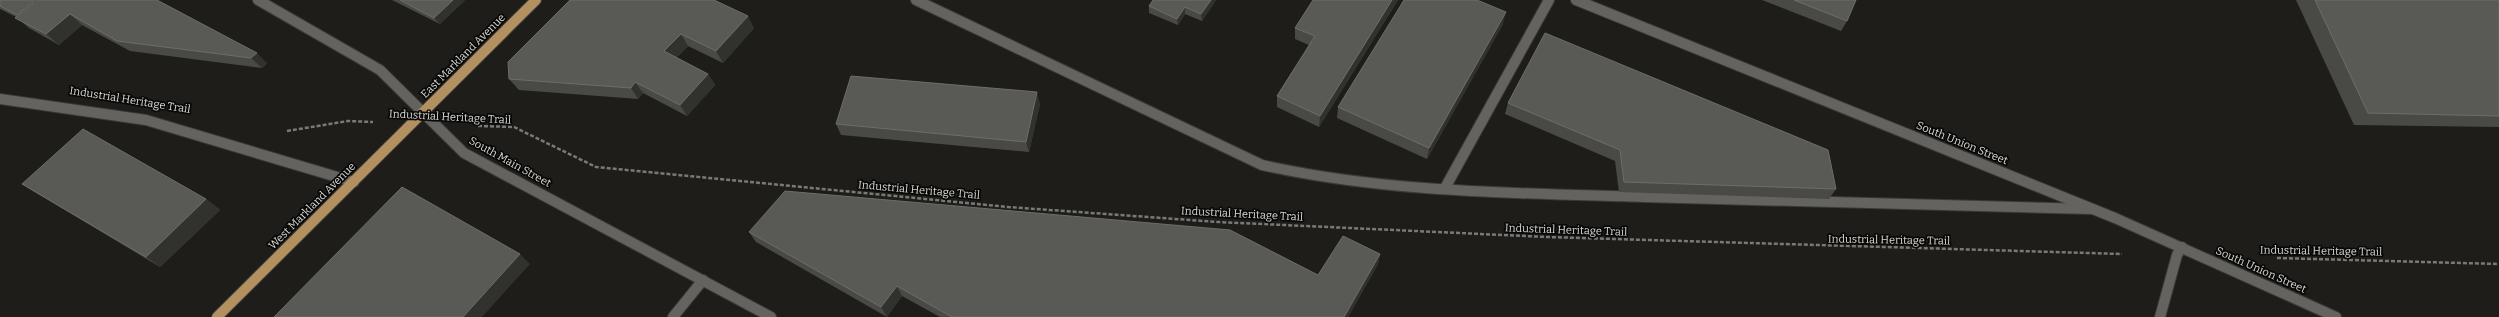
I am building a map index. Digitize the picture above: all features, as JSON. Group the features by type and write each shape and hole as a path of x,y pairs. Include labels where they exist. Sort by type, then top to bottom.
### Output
{"main road":[{"name":"East Markland Avenue","path":"424,112 536,0"},
{"name":"West Markland Avenue","path":"217,317 424,112"}],"street":[{"name":"South Main Street","path":"258,0 380,70 437,124 464,153 771,317"},
{"path":"916,0 1262,165 1302,174 1370,184 1544,194 2093,209"},
{"path":"1445,188 1548,0"},
{"name":"South Union Street","path":"1576,0 2093,209 2182,247 2336,317"},
{"path":"0,99 146,120 354,182"},
{"path":"2160,317 2169,281 2182,247"},
{"path":"673,317 703,280"}],"path":[{"name":"Industrial Heritage Trail","path":"282,132 348,120 413,123"},
{"name":"Industrial Heritage Trail","path":"437,124 514,127 596,167 1016,207 1218,222 1539,237 2124,254"},
{"name":"Industrial Heritage Trail","path":"2272,258 2499,264"}],"building":[{"path":"0,0 35,0 17,15 0,6"},
{"path":"37,0 157,0 257,53 251,58 117,41 70,14 46,34 15,18"},
{"path":"400,0 453,0 434,18"},
{"path":"570,0 714,0 748,16 716,51 681,34 664,51 708,74 680,105 635,82 631,88 509,79 508,62"},
{"path":"1153,0 1211,0 1201,14 1185,7 1177,19 1149,6"},
{"path":"1313,0 1392,0 1320,116 1277,96 1315,36 1295,28"},
{"path":"1404,0 1477,0 1506,12 1429,148 1338,107"},
{"path":"1794,0 1856,0 1847,21"},
{"path":"2315,0 2499,0 2499,116 2368,113"},
{"path":"1545,33 1828,150 1836,189 1624,182 1620,150 1508,103"},
{"path":"851,76 1037,92 1026,142 836,124"},
{"path":"83,129 206,199 146,257 22,184"},
{"path":"402,187 520,254 463,317 274,317"},
{"path":"785,191 1230,230 1318,275 1343,236 1380,254 1344,317 952,317 897,286 881,307 749,232"}]}
